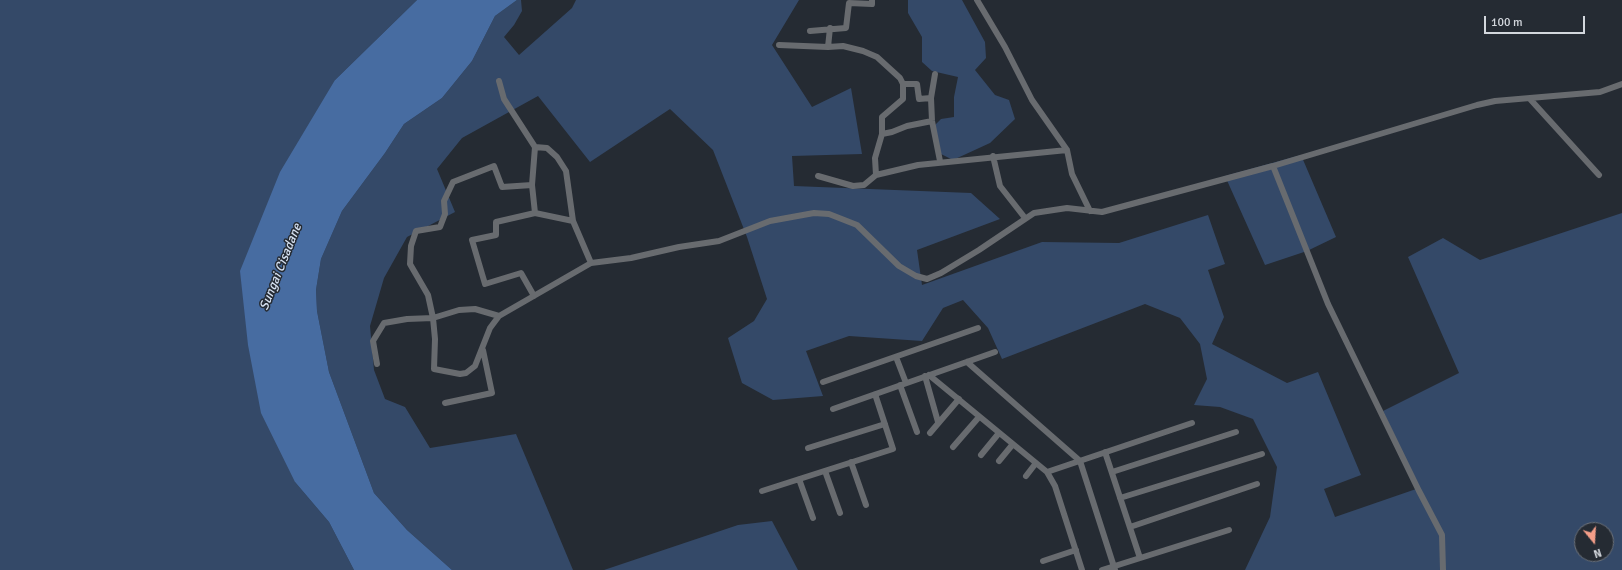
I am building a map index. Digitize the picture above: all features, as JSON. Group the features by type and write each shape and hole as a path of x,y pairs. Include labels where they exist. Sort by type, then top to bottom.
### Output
{"street":[{"path":"810,31 830,28 846,28 849,3 872,4 872,0"},
{"path":"977,0 1005,47 1032,100 1067,150 1072,174 1090,211"},
{"path":"828,47 830,28"},
{"path":"779,45 828,47 843,46 863,51 877,57 900,78 903,84 903,99 882,117 882,134 875,158 876,175"},
{"path":"935,74 931,98 932,121 940,161"},
{"path":"499,81 504,99 535,147 532,185 535,213"},
{"path":"903,84 917,84 919,99 931,98"},
{"path":"532,185 502,187 494,166 453,182 444,201 446,214 440,227 416,232 411,246 410,264 428,295 434,318 434,369 460,374 466,373 475,366 490,328 499,316 591,263 631,258 679,247 719,241 770,221 814,213 829,214 857,225 899,266 916,276 927,279 979,250 1034,213 1067,208 1102,212 1273,166 1477,105 1495,101 1600,92 1622,84"},
{"path":"1530,99 1599,175"},
{"path":"882,134 907,126 932,121"},
{"path":"535,147 547,148 557,157 566,171 573,220 591,263"},
{"path":"818,176 853,186 864,185 876,175 940,161 1067,150"},
{"path":"993,156 1000,186 1009,195 1025,218"},
{"path":"1273,166 1328,304 1442,535 1444,570"},
{"path":"534,296 521,273 485,284 472,240 496,236 496,222 535,213 573,220"},
{"path":"377,364 373,341 384,323 407,319 434,318 459,310 475,309 499,316"},
{"path":"823,382 978,328"},
{"path":"445,403 492,394 483,348"},
{"path":"833,409 995,352"},
{"path":"896,357 916,432"},
{"path":"967,362 1080,461 1114,568"},
{"path":"927,376 959,399 1047,472 1055,486 1082,570"},
{"path":"927,376 938,422"},
{"path":"762,491 893,449 875,394"},
{"path":"930,434 938,422 959,399"},
{"path":"953,447 979,417"},
{"path":"1047,472 1192,423"},
{"path":"808,448 885,424"},
{"path":"1112,472 1236,432"},
{"path":"981,455 999,433"},
{"path":"999,461 1013,444"},
{"path":"1105,452 1140,558"},
{"path":"1120,498 1262,454"},
{"path":"851,462 866,505"},
{"path":"1026,476 1036,463"},
{"path":"825,471 840,512"},
{"path":"799,479 813,518"},
{"path":"1130,527 1257,484"},
{"path":"1102,570 1114,568 1140,558 1229,530"},
{"path":"1043,561 1076,550"}],"shaded area":[{"path":"0,0 417,0 335,80 295,482 329,522 354,570 0,570"},
{"path":"517,0 521,0 522,11 514,25 504,37 519,55 572,8 576,0 799,0 772,45 812,107 851,88 862,154 792,156 794,186 971,193 1000,219 917,250 922,285 1042,242 1119,243 1208,215 1225,264 1208,270 1224,317 1212,344 1287,383 1318,372 1361,475 1324,489 1335,517 1419,488 1383,411 1459,373 1408,257 1443,238 1480,260 1622,213 1622,570 1245,570 1270,517 1277,467 1253,419 1220,407 1194,405 1207,379 1200,344 1180,318 1145,304 1002,359 988,328 963,300 943,308 922,341 849,336 806,351 823,396 773,400 742,383 728,338 754,321 767,299 747,237 713,150 670,109 590,162 538,96 462,138 437,169 455,212 407,237 384,278 370,326 374,370 385,399 405,407 430,448 516,434 573,570 452,570 407,530 374,493 329,372 317,311 316,290 321,259 342,211 385,153 404,124 442,98 472,61 495,16"},
{"path":"908,0 962,0 985,42 986,58 975,70 995,95 1009,100 1015,119 990,143 953,160 937,152 932,128 941,119 954,117 954,97 958,77 932,71 922,62 922,37 908,13"},
{"path":"1301,155 1336,237 1307,251 1265,265 1225,176"},
{"path":"772,521 798,570 604,570 738,525"}],"water":[{"name":"Sungai Cisadane","path":"417,0 517,0 495,16 472,61 442,98 404,124 385,153 342,211 321,259 316,290 317,311 329,372 374,493 407,530 452,570 354,570 329,522 295,482 261,413 248,345 240,271 280,172 335,80"}]}
